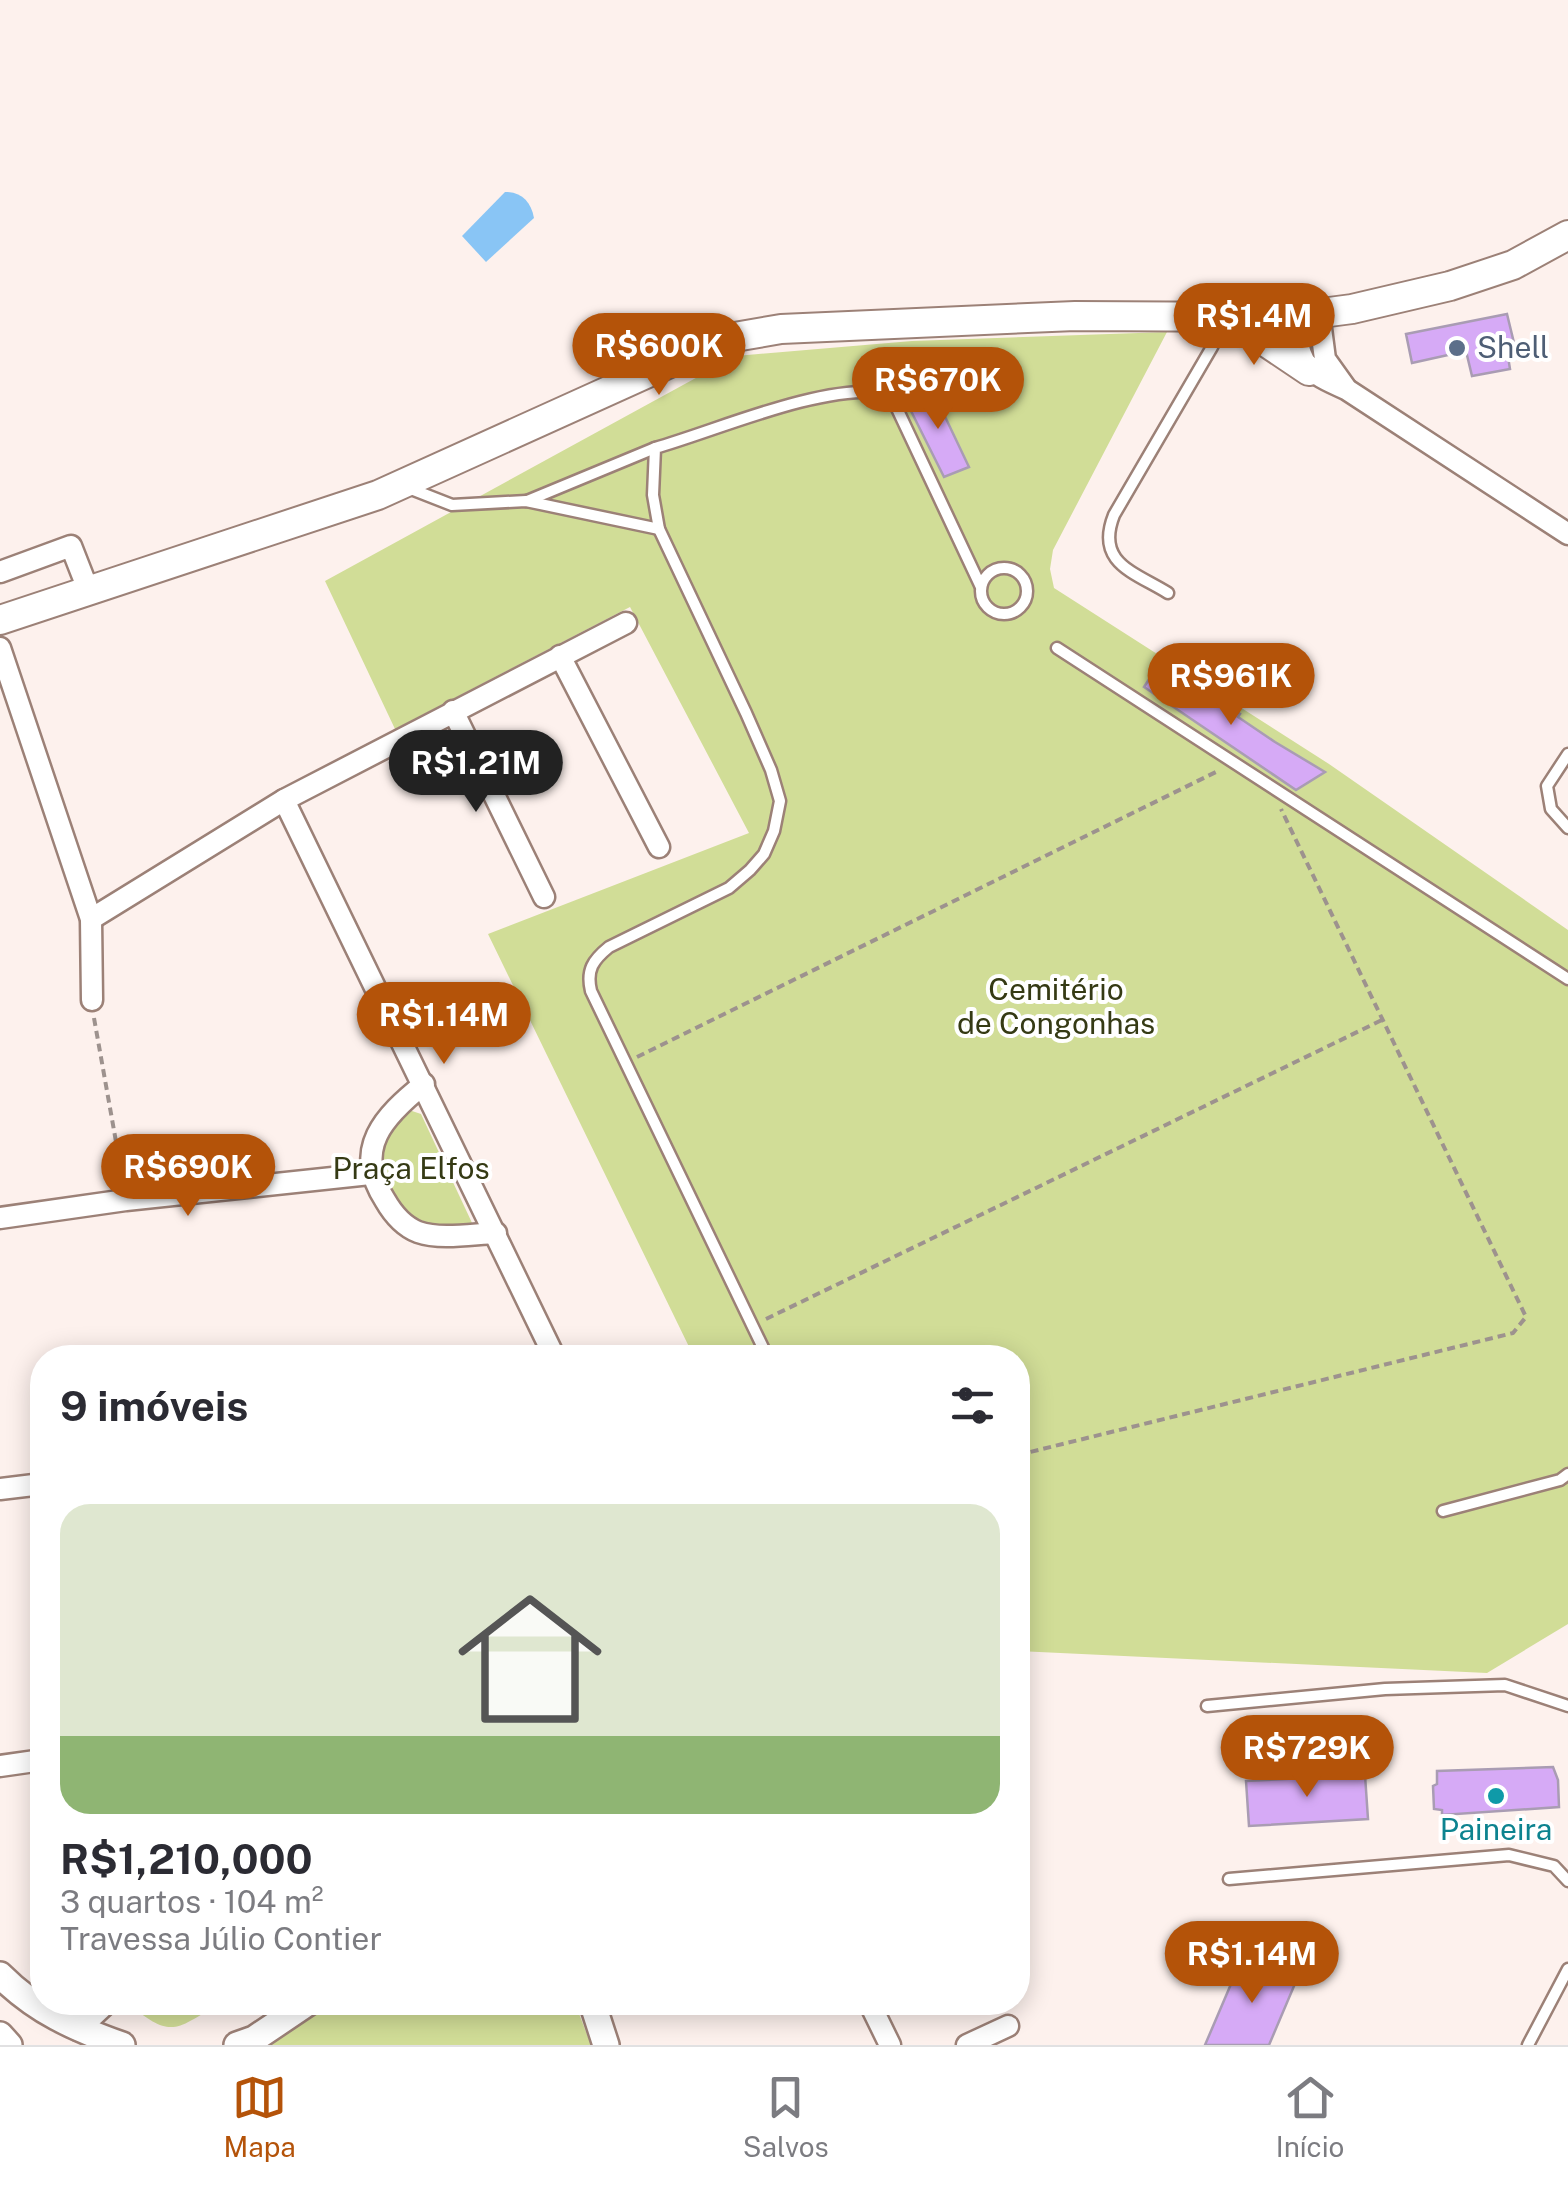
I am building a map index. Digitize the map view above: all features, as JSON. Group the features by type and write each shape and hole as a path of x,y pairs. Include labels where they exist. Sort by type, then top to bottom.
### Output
{"main road":[{"path":"0,620 378,495 723,339 780,329 1075,316 1305,315 1352,309 1450,286 1513,265 1568,236"},
{"path":"1228,318 1309,371"},
{"path":"0,598 56,602"}],"street":[{"path":"1305,315 1302,357 1309,371 1346,388 1568,534"},
{"path":"1305,315 1325,359 1346,388"},
{"path":"0,572 71,546 88,592"},
{"path":"91,920 284,800 626,622"},
{"path":"0,648 91,920 92,1000"},
{"path":"560,656 659,847"},
{"path":"453,711 544,898"},
{"path":"284,800 549,1345"},
{"path":"424,1084 385,1119 375,1138 370,1174 393,1214 421,1233 496,1233"},
{"path":"0,1218 370,1174"},
{"path":"0,1489 30,1485"},
{"path":"0,1766 30,1762"},
{"path":"0,1974 30,2003"},
{"path":"44,2015 70,2037 122,2045"},
{"path":"70,2037 94,2015"},
{"path":"237,2045 254,2039 290,2015"},
{"path":"596,2015 606,2045"},
{"path":"875,2015 890,2045"},
{"path":"967,2045 1008,2026"},
{"path":"0,2035 9,2045"}],"lane":[{"path":"1168,593 1114,559 1107,531 1228,318"},
{"path":"526,501 655,448 766,412 837,396 884,392 894,402 981,588 984,603 1003,614 1017,611 1028,592 1018,572 1003,568 988,574 981,588"},
{"path":"655,448 653,495 659,529 772,770 780,801 764,854 750,870 729,888 610,946 590,967 591,991 762,1345"},
{"path":"400,485 452,505 526,501 659,529"},
{"path":"1057,648 1568,980"},
{"path":"1568,754 1548,786 1551,809 1568,828"},
{"path":"1442,1511 1560,1480 1568,1474"},
{"path":"1207,1706 1385,1689 1505,1685 1568,1706"},
{"path":"1229,1878 1509,1855 1554,1866 1568,1881"},
{"path":"1528,2045 1568,1969"}],"path":[{"path":"884,392 951,362"},
{"path":"628,1061 1233,764"},
{"path":"1030,1452 1513,1333 1526,1318 1271,789"},
{"path":"92,1000 126,1200"},
{"path":"753,1325 1382,1020"}],"green space":[{"name":"Cemitério de Congonhas","path":"1167,332 1053,550 1050,569 1054,588 1329,764 1568,930 1568,1624 1487,1673 1030,1652 1030,1345 688,1345 488,934 749,833 630,607 395,729 325,581 736,356 912,341"},
{"name":"Praça Elfos","path":"409,1110 421,1114 473,1225 415,1224 381,1180 381,1137"},
{"path":"144,2015 200,2015 173,2027"},
{"path":"314,2015 580,2015 591,2045 271,2045"}],"water":[{"path":"505,192 525,199 534,218 486,262 462,236"}],"building":[{"name":"Shell","path":"1507,314 1514,343 1506,344 1510,369 1472,376 1466,351 1412,363 1406,334"},
{"path":"929,383 969,467 944,477 908,405"},
{"path":"1159,664 1325,772 1296,790 1144,687"},
{"name":"Paineira","path":"1553,1767 1558,1780 1559,1807 1442,1815 1442,1810 1434,1809 1437,1771"},
{"path":"1365,1775 1368,1819 1249,1826 1246,1781"},
{"path":"1243,1956 1297,1979 1269,2045 1205,2045"}],"place":[{"name":"Shell","path":"1457,348"},
{"name":"Paineira","path":"1496,1796"}]}
